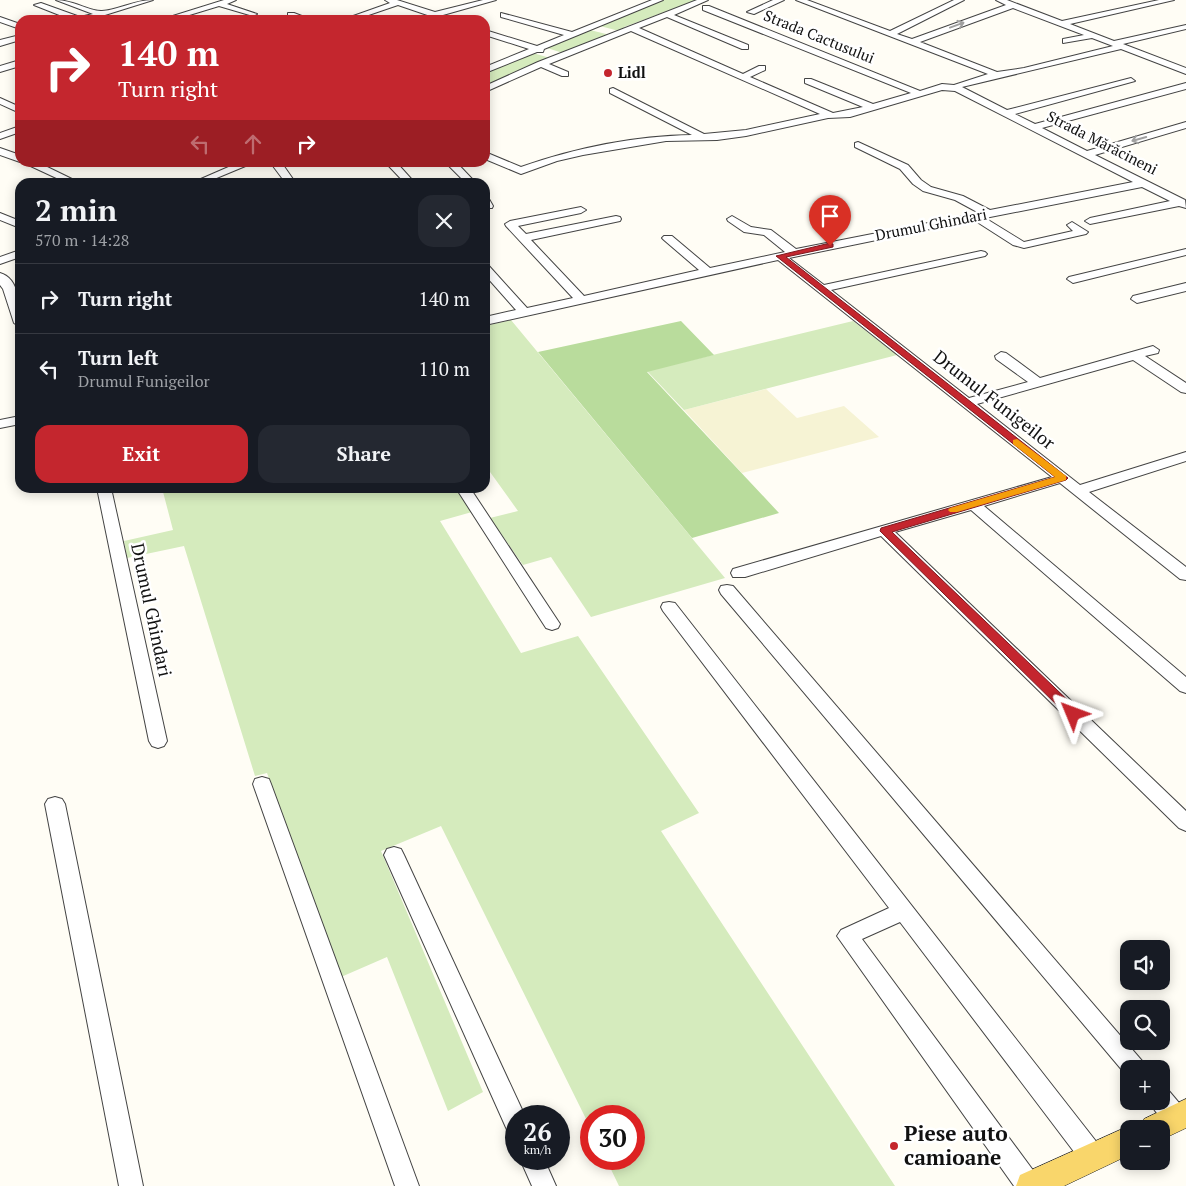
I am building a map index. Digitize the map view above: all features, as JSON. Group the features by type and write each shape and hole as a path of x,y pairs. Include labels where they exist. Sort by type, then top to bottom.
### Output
{"main road":[{"path":"1030,1186 1120,1144"}],"street":[{"path":"60,0 102,14"},
{"path":"98,15 149,0"},
{"path":"182,15 232,0"},
{"path":"358,15 392,1 434,15 492,0"},
{"path":"490,67 537,50 659,0"},
{"path":"751,12 780,0"},
{"path":"800,0 990,71 995,75"},
{"path":"890,34 960,0"},
{"path":"1062,23 1170,0"},
{"path":"912,42 1008,2 1186,71"},
{"path":"220,4 253,14"},
{"path":"490,87 561,56 668,15 705,4"},
{"name":"Strada Cactusului","path":"705,4 920,94"},
{"path":"38,6 65,15"},
{"path":"504,15 573,35"},
{"path":"668,15 745,47"},
{"path":"0,19 15,25"},
{"path":"854,28 863,24"},
{"path":"490,157 520,171 554,159 583,152 666,138 746,134 872,108 942,88 957,88 959,85 995,75 1017,72 1107,50 1119,44 1186,27"},
{"path":"591,28 616,35"},
{"path":"633,29 832,115"},
{"path":"490,34 561,56"},
{"path":"1066,41 1094,35"},
{"path":"0,43 15,38"},
{"path":"1107,50 1124,56 1144,54"},
{"path":"705,61 717,55"},
{"path":"1165,62 1179,59"},
{"path":"541,64 565,74"},
{"path":"0,69 15,65"},
{"path":"11,66 15,68"},
{"path":"742,77 762,68"},
{"path":"808,81 872,108"},
{"name":"Strada Mărăcineni","path":"1007,113 1131,81"},
{"path":"1036,127 1186,86"},
{"name":"Strada Mărăcineni","path":"957,88 1183,204"},
{"path":"613,91 702,137"},
{"path":"0,101 15,108"},
{"path":"1087,154 1186,125"},
{"path":"0,136 15,131"},
{"path":"858,145 904,167 917,182 927,189 959,198 989,214"},
{"path":"0,151 15,157"},
{"path":"38,167 64,178"},
{"path":"209,178 236,167"},
{"path":"279,167 287,178"},
{"path":"394,167 404,178"},
{"path":"455,167 466,178"},
{"name":"Drumul Ghindari","path":"490,320 794,253 1144,183"},
{"name":"Strada Mărăcineni","path":"1090,221 1183,204"},
{"path":"581,210 510,224 582,300"},
{"path":"0,216 15,223"},
{"path":"976,217 1017,243 1024,245 1082,232 1072,225"},
{"path":"523,238 616,219"},
{"path":"732,219 748,230 767,232 794,253"},
{"path":"668,238 708,272"},
{"path":"1073,279 1186,252"},
{"path":"822,289 981,254"},
{"path":"0,261 15,255"},
{"name":"Drumul Funigeilor","path":"780,256 1186,574"},
{"path":"490,274 525,313"},
{"path":"0,277 9,288 15,307"},
{"path":"1136,299 1186,287"},
{"path":"967,403 1154,350"},
{"path":"1135,355 1186,389"},
{"path":"1001,356 1038,383"},
{"path":"0,424 15,421"},
{"path":"1079,490 1186,456"},
{"path":"739,573 1062,478"},
{"name":"Drumul Ghindari","path":"105,493 158,741"},
{"path":"466,493 552,624"},
{"path":"973,504 1186,687"},
{"path":"885,531 1186,823"},
{"path":"727,590 1127,1060"},
{"path":"669,607 1093,1157"},
{"path":"262,784 407,1186"},
{"path":"55,804 131,1186"},
{"path":"394,855 507,1105"},
{"path":"904,911 848,936 1030,1186"},
{"path":"537,1170 544,1186"}],"shaded area":[{"path":"766,389 797,418 844,406 879,437 742,473 684,410"}],"green space":[{"path":"663,0 697,0 624,27 625,29 619,31 600,26"},
{"path":"590,30 610,35 563,53 547,48"},
{"path":"533,53 550,58 490,83 490,70"},
{"path":"511,320 725,578 591,617 551,557 523,565 490,518 518,511 490,472 490,325"},
{"path":"681,321 714,355 647,372 779,513 692,538 538,352"},
{"path":"853,321 897,355 684,410 647,371"},
{"path":"163,493 460,493 472,512 440,521 521,653 578,636 699,813 661,831 895,1186 619,1186 611,1170 645,1170 645,1105 580,1105 580,1107 441,826 381,851 483,1092 448,1111 387,957 341,977 267,773 255,776 184,546 127,558 124,541 173,530"}],"slow traffic":[{"path":"954,510 1062,478 1017,442"}],"place":[{"name":"Lidl","path":"608,73"},
{"name":"Piese auto camioane","path":"894,1146"}],"route":[{"path":"830,246 780,256 1062,478 885,531 1073,714"}]}
